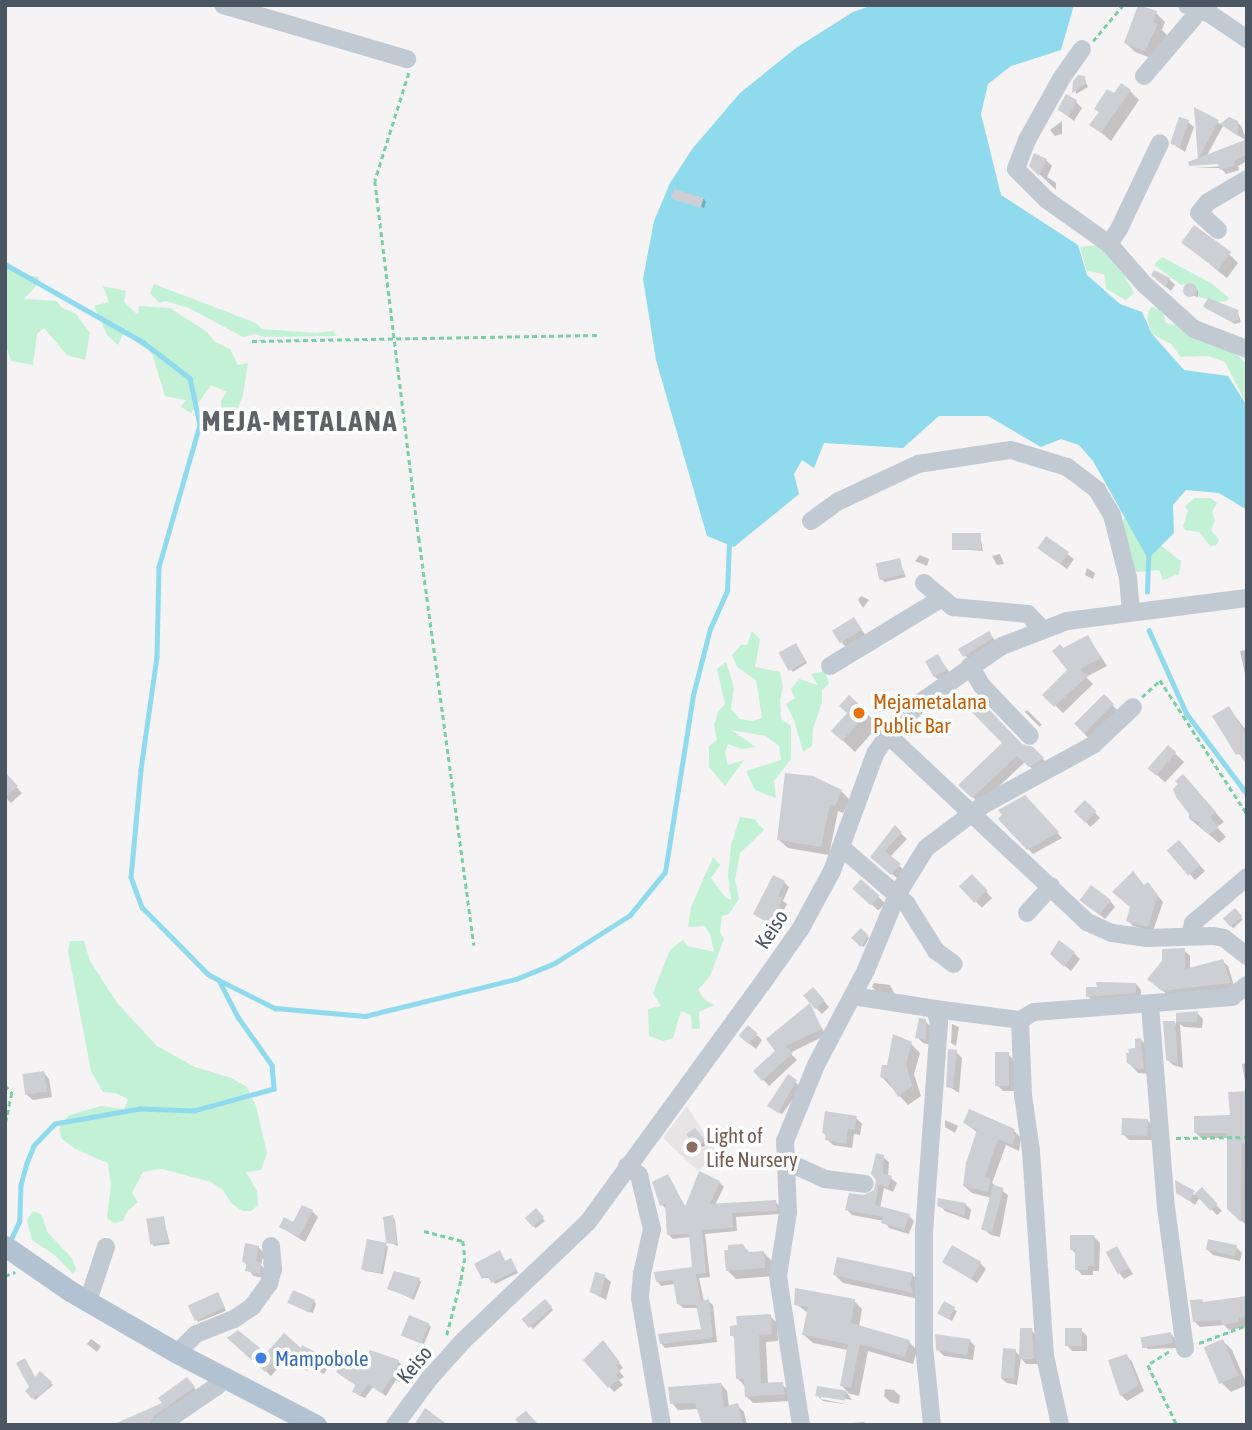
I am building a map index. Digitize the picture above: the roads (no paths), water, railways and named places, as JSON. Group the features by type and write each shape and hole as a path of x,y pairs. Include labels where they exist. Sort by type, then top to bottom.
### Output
{"main road":[{"path":"12,1250 88,1301 177,1353 316,1425"}],"street":[{"path":"223,5 407,59"},
{"path":"1143,76 1194,7 1247,39"},
{"path":"1082,50 1047,103 1027,140 1016,170 1047,200 1109,244 1144,284 1194,329 1247,349"},
{"path":"1109,244 1160,144"},
{"path":"1218,230 1199,213 1201,209 1247,179"},
{"path":"811,522 839,501 918,464 1011,450 1067,467 1097,490 1112,515 1128,578 1131,612"},
{"path":"924,583 954,607 1028,614 1042,629"},
{"path":"830,666 942,598"},
{"name":"Keiso","path":"395,1425 459,1346 588,1222 801,928 842,848 875,754 888,734 921,702 970,666 1002,646 1042,629 1067,621 1247,598"},
{"path":"970,666 982,686 1030,736"},
{"path":"802,1425 778,1276 788,1212 785,1161 789,1126 816,1065 853,996 897,895 926,848 973,813 1093,745 1133,707"},
{"path":"888,734 1087,922 1112,933 1146,937 1224,938 1247,956"},
{"path":"842,848 906,903 936,951 954,964"},
{"path":"1190,936 1193,923 1247,877"},
{"path":"1027,914 1051,886"},
{"path":"853,996 1020,1020 1034,1012 1232,997 1247,985"},
{"path":"1150,1005 1166,1207 1185,1349"},
{"path":"933,1425 924,1346 924,1230 939,1023 935,1009"},
{"path":"1020,1020 1023,1095 1031,1151 1045,1356 1060,1425"},
{"path":"785,1161 825,1179 865,1184"},
{"path":"627,1166 639,1175 652,1229 640,1297 662,1425"},
{"path":"177,1353 196,1334 234,1319 252,1307 268,1284 273,1269 271,1246"},
{"path":"88,1301 106,1247"},
{"path":"160,1425 217,1386 224,1376"}],"water":[{"path":"873,5 1074,5 1061,50 1011,66 988,84 981,114 1001,195 1078,245 1087,275 1120,304 1142,312 1152,334 1184,370 1228,376 1247,406 1247,510 1219,493 1186,490 1173,505 1174,533 1148,559 1093,461 1079,445 1061,439 1041,447 988,416 939,416 903,448 824,443 814,468 802,460 794,474 799,494 734,547 707,536 656,360 643,279 654,221 670,183 693,148 740,93 796,48 853,12"}],"waterway":[{"path":"5,264 143,342 190,378 200,425 159,567 157,657 141,770 131,877 142,907 208,974 219,980 238,1017 272,1065 274,1089 194,1111 140,1109 55,1124 34,1146 27,1163 21,1185 20,1221 10,1242"},
{"path":"219,980 275,1008 365,1016 516,979 555,963 630,915 665,872 693,695 710,629 727,591 729,543"},
{"path":"1147,592 1148,555"},
{"path":"1149,630 1187,714 1247,794"}],"place":[{"name":"Mejametalana Public Bar","path":"859,713"},
{"name":"Light of Life Nursery","path":"692,1147"},
{"name":"Mampobole","path":"261,1358"}],"district":[{"name":"MEJA-METALANA","path":"300,421"}]}
